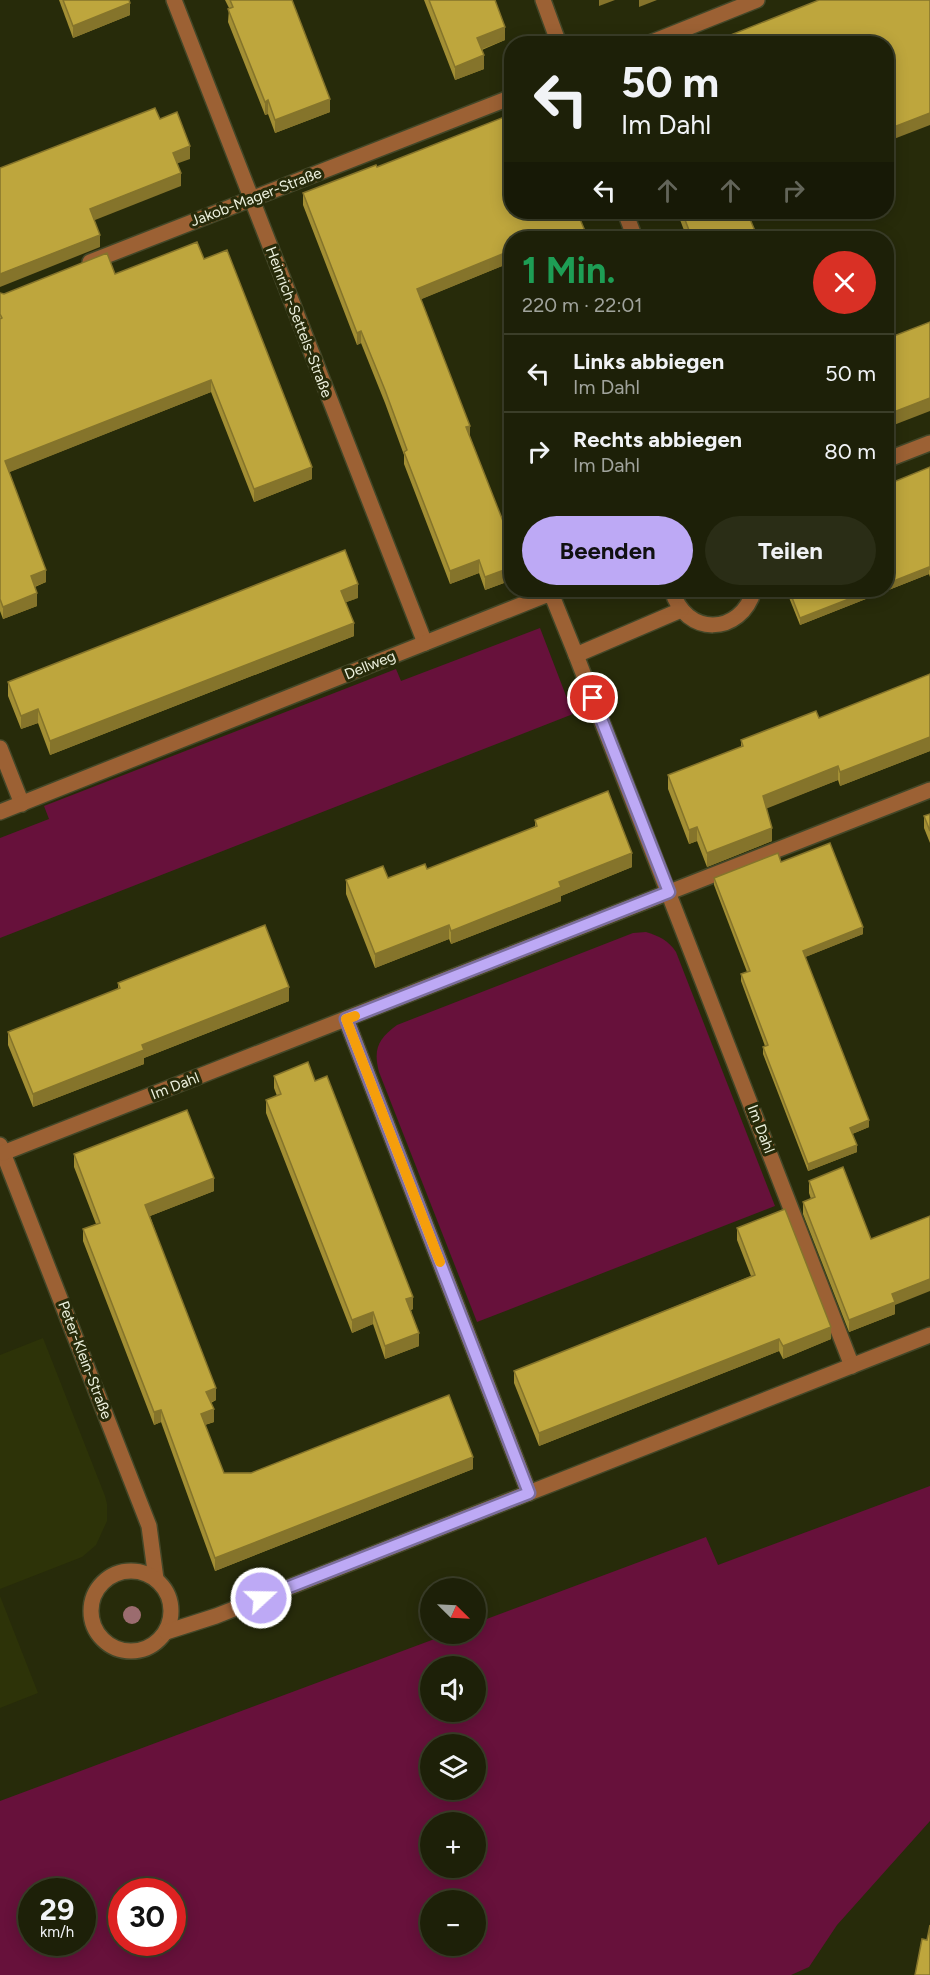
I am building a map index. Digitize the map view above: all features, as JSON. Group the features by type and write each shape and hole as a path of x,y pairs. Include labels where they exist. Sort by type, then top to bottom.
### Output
{"street":[{"name":"Heinrich-Settels-Straße","path":"174,0 424,643"},
{"path":"543,0 556,36"},
{"path":"667,36 757,0"},
{"name":"Jakob-Mager-Straße","path":"80,266 504,100"},
{"path":"894,457 930,443"},
{"name":"Dellweg","path":"0,812 541,597"},
{"name":"Dellweg","path":"553,597 576,655"},
{"path":"674,597 681,610 697,622 717,625 741,614 752,597"},
{"path":"576,655 681,610"},
{"name":"Im Dahl","path":"576,655 852,1366"},
{"path":"0,748 22,804"},
{"name":"Im Dahl","path":"2,1149 346,1019 930,789"},
{"path":"346,1019 529,1493"},
{"name":"Peter-Klein-Straße","path":"2,1149 149,1526 156,1579 166,1590 171,1604 171,1618 166,1632"},
{"path":"156,1579 144,1573 130,1571 116,1574 96,1591 91,1605 92,1618 96,1631 105,1642 117,1649 130,1652 145,1650 157,1643 166,1632 216,1616 930,1335"}],"shaded area":[{"path":"540,628 573,714 0,938 0,838 49,819 44,806 396,669 401,681"},
{"path":"646,932 663,939 676,952 775,1206 477,1322 379,1072 377,1051 381,1040 397,1025 633,933"},
{"path":"43,1338 105,1496 107,1521 96,1545 82,1557 0,1589 0,1355"},
{"path":"930,1486 930,1821 837,1925 809,1967 791,1975 0,1975 0,1801 421,1644 486,1644 486,1619 706,1537 718,1565"},
{"path":"0,1596 38,1693 0,1708"}],"building":[{"path":"63,0 129,0 130,3 73,26"},
{"path":"230,0 292,0 330,99 275,120 268,100 265,102 228,9 233,7"},
{"path":"429,0 495,0 505,27 477,38 484,55 455,67"},
{"path":"819,0 930,0 930,113 894,127 894,36 728,36"},
{"path":"155,108 160,119 177,112 190,146 173,153 181,173 90,209 100,235 0,274 0,168"},
{"path":"504,117 504,219 580,219 585,231 504,231 504,253 417,289 470,426 466,427 504,524 504,570 485,577 479,560 450,571 404,452 407,450 385,390 361,331 357,333 303,193 376,165 377,167"},
{"path":"685,219 750,219 755,231 689,231"},
{"path":"197,242 204,259 227,250 312,467 254,489 211,380 5,461 46,570 31,576 37,593 3,607 0,599 0,319 2,318 0,293 4,294 107,253 115,274"},
{"path":"930,322 930,398 894,412 894,336"},
{"path":"930,467 930,570 929,567 894,581 894,482"},
{"path":"345,550 358,584 341,591 354,623 50,741 38,709 21,716 8,682"},
{"path":"792,597 854,597 800,618"},
{"path":"930,674 930,737 840,772 838,766 763,796 772,828 707,853 697,827 689,830 668,775 743,746 741,740 816,711 819,718"},
{"path":"608,791 632,853 559,882 561,887 451,931 449,925 375,954 346,880 383,866 388,878 425,864 427,869 537,826 535,820"},
{"path":"930,814 930,831 924,816"},
{"path":"830,843 863,927 803,951 869,1120 850,1128 857,1145 808,1164 763,1047 768,1045 741,974 750,971 714,878 778,853 781,862"},
{"path":"265,925 289,987 142,1045 144,1050 33,1094 8,1032 120,988 118,983"},
{"path":"308,1062 315,1081 327,1076 413,1297 406,1299 419,1333 385,1346 373,1312 352,1320 266,1100 281,1094 274,1076"},
{"path":"187,1110 214,1178 145,1205 216,1388 206,1392 214,1409 201,1414 224,1473 251,1473 449,1395 473,1457 215,1558 161,1410 154,1412 83,1229 100,1223 74,1154"},
{"path":"843,1167 871,1239 930,1216 930,1279 892,1294 895,1302 849,1320 803,1202 815,1197 809,1181"},
{"path":"785,1209 831,1327 783,1346 779,1339 539,1433 514,1371 755,1275 737,1228"},
{"path":"930,1925 930,1975 915,1975 922,1939 927,1940"}],"slow traffic":[{"path":"355,1016 346,1019 440,1262"}],"route":[{"path":"261,1598 529,1493 346,1019 669,892 593,698"}]}
